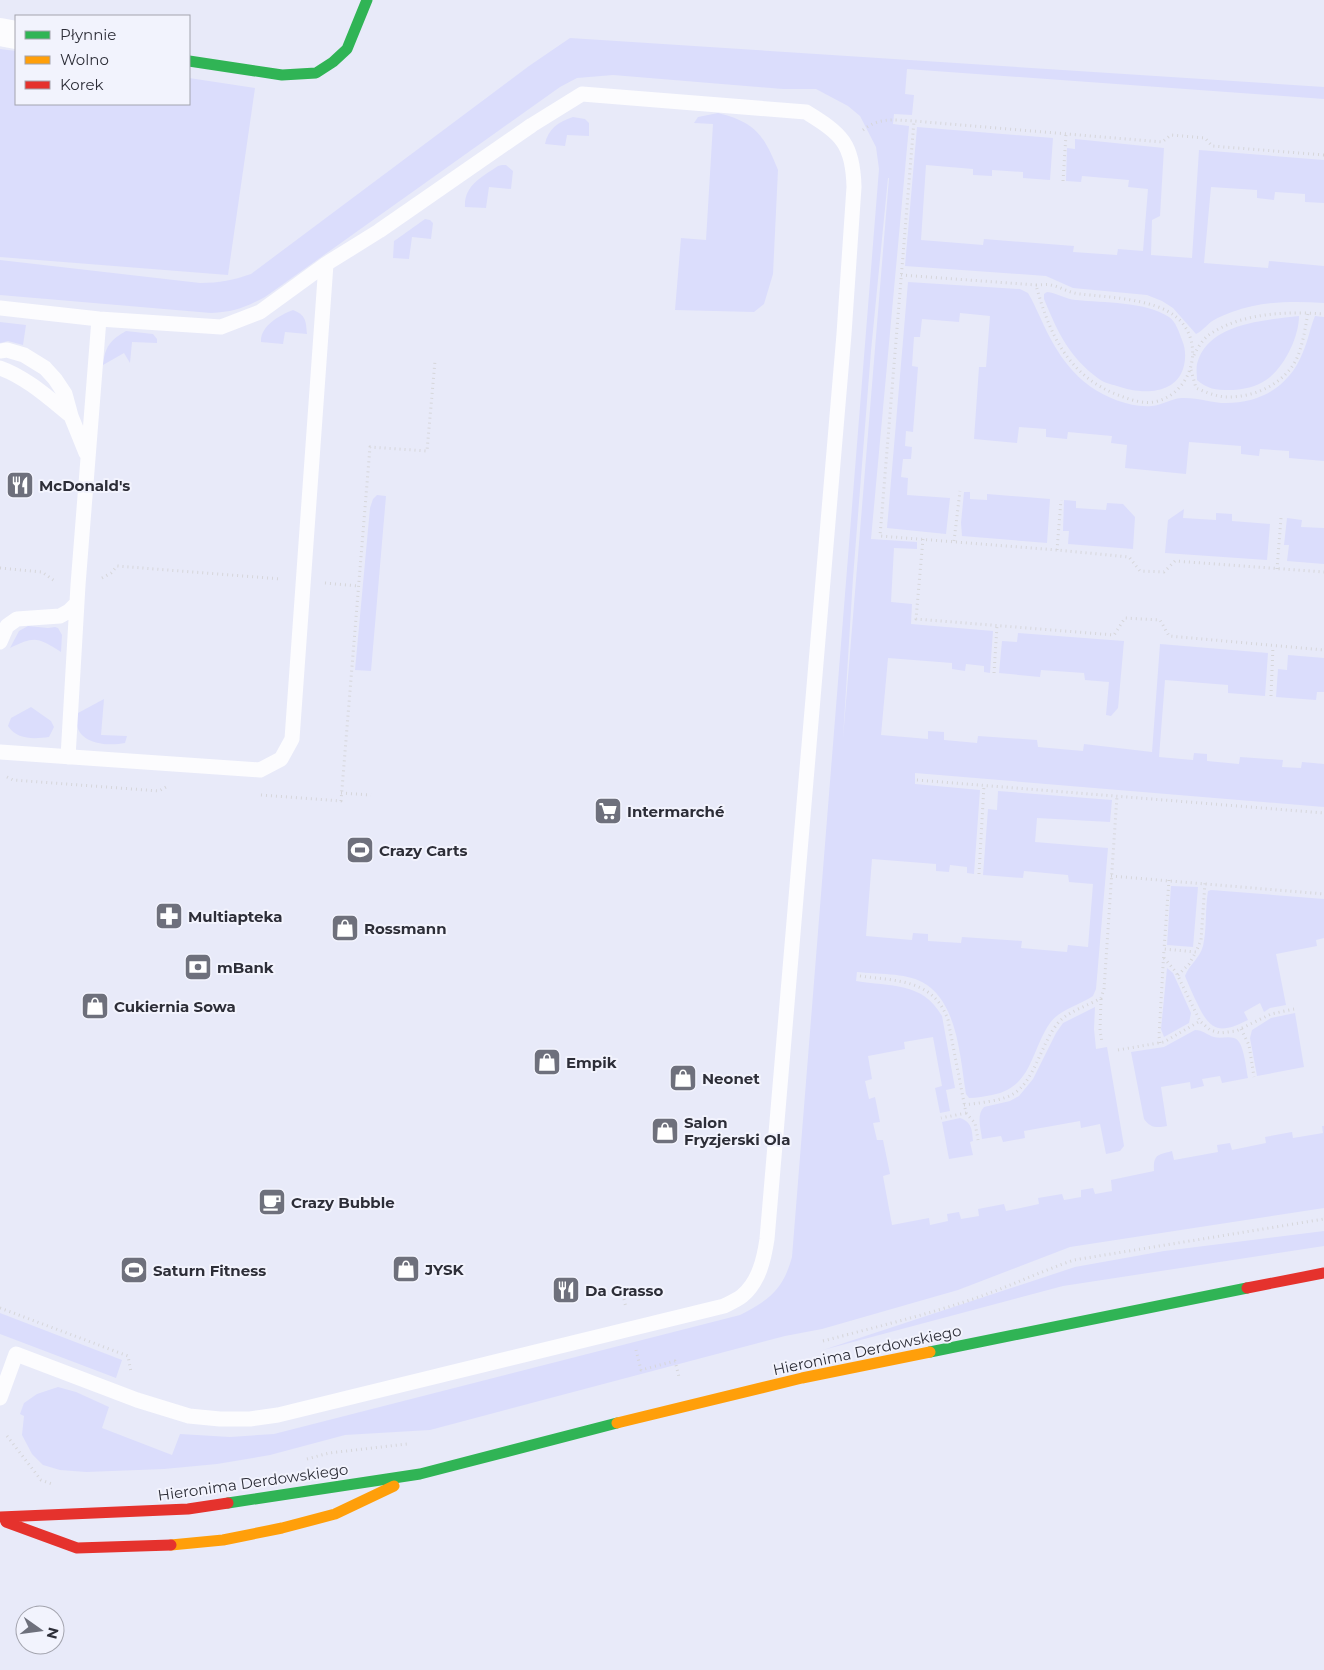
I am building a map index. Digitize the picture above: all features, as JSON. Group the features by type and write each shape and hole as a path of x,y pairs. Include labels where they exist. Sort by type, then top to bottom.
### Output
{"main road":[{"path":"190,61 282,75 316,73 333,62 347,49 367,0"},
{"name":"Hieronima Derdowskiego","path":"0,1518 188,1509 420,1474 570,1434 802,1378 1157,1304 1324,1273"},
{"name":"Hieronima Derdowskiego","path":"0,1518 78,1548 172,1546 233,1538 335,1514 420,1474"}],"street":[{"path":"0,32 15,34"}],"lane":[{"path":"0,308 99,319 221,327 260,312 326,264 379,231 532,125 582,94 806,112 840,136 849,152 853,169 854,187 845,324 767,1239 760,1271 742,1296 724,1306 278,1415 243,1419 188,1416 137,1400 16,1354 0,1398"},
{"path":"0,752 260,770 281,760 292,739 326,264"},
{"path":"68,757 77,603 99,319"},
{"path":"0,351 7,350 24,355 44,368 55,379 65,394 71,416 88,457"},
{"path":"0,368 26,382 71,416"},
{"path":"0,615 45,618 60,616 77,603"},
{"path":"0,642 7,626 18,619 26,617"}],"path":[{"path":"844,144 866,127 887,119 1162,142 1171,135 1197,137 1205,138 1212,146 1324,155"},
{"path":"914,121 880,536 1128,557 1140,571 1164,572 1175,561 1324,572"},
{"path":"1063,181 1066,134"},
{"path":"901,275 1050,285 1074,294 1132,300 1162,308 1175,316 1185,327 1192,341 1194,356"},
{"path":"1036,285 1043,312 1060,348 1084,376 1096,385 1128,399 1143,403 1158,401 1172,394 1183,384 1191,369 1200,343 1210,334 1236,322 1268,315 1324,314"},
{"path":"1191,369 1196,388 1224,397 1256,393 1272,386 1286,374 1296,360 1302,344 1308,313"},
{"path":"254,794 341,801 370,447 427,451 435,361"},
{"path":"954,541 960,491"},
{"path":"1057,550 1061,500"},
{"path":"1277,569 1281,518"},
{"path":"923,539 916,619 1114,635 1125,618 1160,620 1169,636 1324,650"},
{"path":"117,566 358,586"},
{"path":"994,673 997,626"},
{"path":"1271,696 1273,646"},
{"path":"0,773 13,780 159,791 167,787 169,764"},
{"path":"917,780 1324,812"},
{"path":"979,874 984,785"},
{"path":"341,793 371,795"},
{"path":"1102,1043 1100,1030 1101,998 1104,989 1116,796"},
{"path":"1111,876 1324,894"},
{"path":"1160,1043 1158,1036 1169,880"},
{"path":"1178,975 1189,964 1200,940 1205,883"},
{"path":"1164,949 1196,952"},
{"path":"1164,958 1178,975 1200,1021 1210,1030 1220,1034 1236,1031 1271,1014 1294,1009"},
{"path":"860,976 903,981 920,986 944,1007 966,1113 975,1123 978,1140"},
{"path":"964,1105 1003,1098 1013,1094 1026,1082 1059,1021 1101,998"},
{"path":"1118,1050 1160,1043 1200,1021"},
{"path":"1241,1029 1249,1045 1254,1077"},
{"path":"941,1118 966,1113"},
{"path":"822,1341 968,1301 1041,1271 1074,1260 1324,1219"},
{"path":"0,1308 128,1356 137,1400"},
{"path":"636,1352 641,1370 676,1361 680,1377 670,1379"},
{"path":"7,1436 41,1480 58,1487"},
{"path":"302,1460 329,1453 413,1443"}],"shaded area":[{"path":"570,38 1324,87 1324,99 907,69 905,94 914,95 912,115 894,114 893,124 909,126 871,539 917,542 917,549 894,548 891,602 912,604 911,624 993,631 990,673 984,672 984,666 966,664 965,671 952,669 952,663 888,658 881,735 928,739 928,731 944,732 944,740 977,743 978,736 1037,740 1038,747 1083,751 1084,744 1152,752 1160,644 1268,653 1265,696 1228,693 1228,685 1165,680 1159,757 1193,760 1194,753 1207,754 1207,761 1239,764 1240,757 1283,760 1282,767 1301,768 1302,762 1324,764 1324,807 915,773 915,784 980,790 974,874 967,873 967,867 950,865 949,872 936,871 936,864 872,859 866,936 912,940 913,933 928,934 928,941 961,943 962,937 1022,941 1021,948 1067,952 1068,945 1088,947 1093,884 1069,882 1068,875 1024,871 1023,878 983,875 988,809 997,810 998,791 1112,800 1110,822 1037,818 1035,842 1108,848 1096,989 1093,996 1054,1018 1029,1066 1015,1085 1005,1091 992,1095 969,1098 966,1094 959,1048 950,1016 943,1002 934,991 922,982 899,975 857,972 856,981 893,985 915,991 934,1005 942,1016 955,1088 946,1090 950,1111 940,1113 935,1088 942,1086 933,1037 904,1042 905,1049 868,1056 872,1079 865,1081 869,1099 875,1097 880,1122 873,1123 877,1140 883,1140 890,1174 883,1176 892,1225 929,1218 930,1225 948,1221 947,1214 959,1212 961,1219 979,1216 978,1209 1004,1204 1006,1211 1039,1204 1038,1198 1062,1194 1064,1200 1081,1197 1081,1190 1093,1188 1095,1194 1112,1191 1111,1180 1154,1171 1154,1161 1157,1156 1163,1153 1172,1151 1174,1160 1218,1152 1217,1145 1230,1143 1232,1150 1266,1143 1265,1137 1292,1132 1293,1138 1323,1133 1322,1126 1324,1126 1324,1208 1070,1247 958,1290 822,1329 785,1336 430,1430 345,1435 270,1455 217,1464 164,1469 86,1472 60,1470 43,1465 32,1454 22,1435 24,1416 20,1414 24,1403 37,1394 58,1387 76,1392 109,1407 102,1428 172,1455 180,1434 230,1437 274,1434 740,1315 774,1293 784,1278 792,1257 879,169 876,147 860,116 848,106 816,89 783,89 613,75 577,78 560,87 265,297 245,307 226,312 211,313 0,295 0,260 200,283 226,281 251,274 529,66","holes":["889,178 843,738 853,578 871,351"]},
{"path":"0,49 15,51 15,105 190,105 190,78 255,88 228,275 0,257"},
{"path":"718,113 741,121 757,132 768,148 778,170 773,274 764,304 754,312 675,310 681,238 706,240 713,124 694,123 698,117"},
{"path":"573,117 585,119 589,123 589,136 567,135 565,146 545,144 554,127"},
{"path":"917,127 1053,138 1050,180 1023,178 1023,172 992,170 992,176 973,175 973,169 926,165 921,240 983,245 984,239 1074,246 1073,252 1117,255 1118,249 1143,251 1148,189 1128,187 1129,180 1082,176 1081,182 1066,181 1067,148 1075,149 1075,139 1164,148 1160,216 1152,220 1151,255 1192,258 1199,150 1324,160 1324,203 1305,202 1305,194 1275,192 1274,200 1257,198 1257,190 1211,187 1204,263 1268,268 1269,261 1324,266 1324,303 1277,303 1243,308 1216,319 1196,334 1173,308 1147,295 1073,288 1046,276 905,266"},
{"path":"502,165 506,165 513,171 511,189 489,187 486,208 465,207 467,193 475,182"},
{"path":"425,219 433,223 431,239 412,237 409,259 393,258 394,241"},
{"path":"908,282 1020,289 1028,293 1055,346 1067,364 1082,380 1104,395 1128,404 1144,406 1156,405 1181,398 1226,403 1251,400 1262,396 1282,383 1290,374 1303,352 1315,316 1324,317 1324,461 1289,458 1289,451 1260,449 1259,456 1241,454 1241,446 1189,442 1186,474 1125,468 1127,445 1111,443 1112,436 1068,432 1067,439 1046,437 1046,429 1019,427 1017,443 974,439 979,367 986,367 990,316 960,313 959,322 922,319 920,337 914,337 912,366 918,367 913,432 906,431 905,446 912,447 911,459 903,459 901,477 908,478 907,495 950,498 946,534 887,528"},
{"path":"1047,292 1072,299 1136,305 1169,317 1177,327 1185,351 1184,366 1178,378 1172,384 1155,391 1135,391 1101,380 1089,371 1072,353 1054,323 1044,299 1044,294"},
{"path":"293,310 303,316 307,334 285,332 283,344 261,342 267,326 277,318"},
{"path":"1299,316 1296,335 1287,355 1275,373 1267,379 1252,387 1229,390 1212,388 1197,380 1197,364 1203,350 1212,340 1239,326 1270,319"},
{"path":"0,322 26,325 23,345 8,341 0,343"},
{"path":"126,331 153,334 157,339 157,343 132,342 130,363 124,353 103,365 105,353 109,345"},
{"path":"964,492 970,492 970,499 987,500 987,494 1050,499 1047,543 962,536 961,523"},
{"path":"377,495 386,496 371,671 355,670 370,508 373,499"},
{"path":"1064,500 1076,501 1076,508 1106,510 1107,503 1123,504 1135,517 1133,549 1068,544 1069,531 1063,531"},
{"path":"1184,509 1183,518 1216,520 1216,513 1232,514 1232,521 1270,524 1267,560 1165,553 1168,520"},
{"path":"1287,518 1302,520 1301,527 1324,528 1324,564 1287,561 1289,545 1284,545"},
{"path":"28,626 58,628 62,635 61,652 46,643 36,640 25,641 10,648 19,631"},
{"path":"1018,633 1124,641 1118,708 1111,716 1106,715 1109,682 1085,680 1084,673 1041,670 1040,677 999,673 1002,641 1017,642"},
{"path":"1288,655 1324,658 1324,692 1317,692 1316,700 1276,697 1278,669 1287,670"},
{"path":"104,699 101,735 127,736 125,743 98,743 86,738 78,729 78,713"},
{"path":"31,707 51,721 54,727 49,737 26,738 16,734 8,726 11,718"},
{"path":"1171,886 1198,887 1193,947 1167,945"},
{"path":"1208,891 1324,899 1324,938 1316,940 1317,946 1276,954 1286,1005 1270,1008 1264,1012 1260,1003 1244,1012 1248,1020 1224,1028 1218,1028 1208,1021 1198,1005 1185,976 1203,946"},
{"path":"1167,968 1173,973 1191,1013 1189,1023 1164,1037 1161,1029"},
{"path":"1095,1007 1094,1029 1096,1049 1107,1047 1124,1146 1120,1151 1106,1154 1100,1124 1081,1128 1080,1121 1024,1131 1025,1138 1003,1142 1001,1136 982,1139 980,1114 984,1107 1010,1101 1019,1096 1033,1079 1063,1023"},
{"path":"1295,1013 1304,1067 1257,1076 1250,1038 1252,1030 1271,1018"},
{"path":"1195,1030 1214,1037 1231,1037 1237,1040 1242,1049 1248,1078 1222,1083 1220,1076 1202,1079 1204,1086 1191,1089 1190,1082 1161,1087 1167,1126 1151,1126 1144,1119 1131,1052 1164,1047"},
{"path":"960,1118 971,1127 973,1141 970,1142 973,1155 949,1159 942,1122"},
{"path":"1324,1231 1324,1246 1063,1286 823,1350 1075,1267 1164,1251"},
{"path":"0,1313 122,1360 116,1378 0,1334"}],"traffic: fast":[{"path":"190,61 282,75 316,73 333,62 347,49 367,0"},
{"path":"930,1352 1247,1288"},
{"path":"228,1503 420,1474 617,1423"}],"traffic: slow":[{"path":"617,1423 802,1378 930,1352"},
{"path":"171,1545 223,1540 282,1528 335,1514 394,1486"}],"traffic: jam":[{"path":"1247,1288 1324,1273"},
{"path":"0,1517 188,1509 228,1503"},
{"path":"6,1522 77,1548 171,1545"}],"place":[{"name":"McDonald's","path":"20,485"},
{"name":"Intermarché","path":"608,811"},
{"name":"Crazy Carts","path":"360,850"},
{"name":"Multiapteka","path":"169,916"},
{"name":"Rossmann","path":"345,928"},
{"name":"mBank","path":"198,967"},
{"name":"Cukiernia Sowa","path":"95,1006"},
{"name":"Empik","path":"547,1062"},
{"name":"Neonet","path":"683,1078"},
{"name":"Salon Fryzjerski Ola","path":"665,1131"},
{"name":"Crazy Bubble","path":"272,1202"},
{"name":"JYSK","path":"406,1269"},
{"name":"Saturn Fitness","path":"134,1270"},
{"name":"Da Grasso","path":"566,1290"}]}
